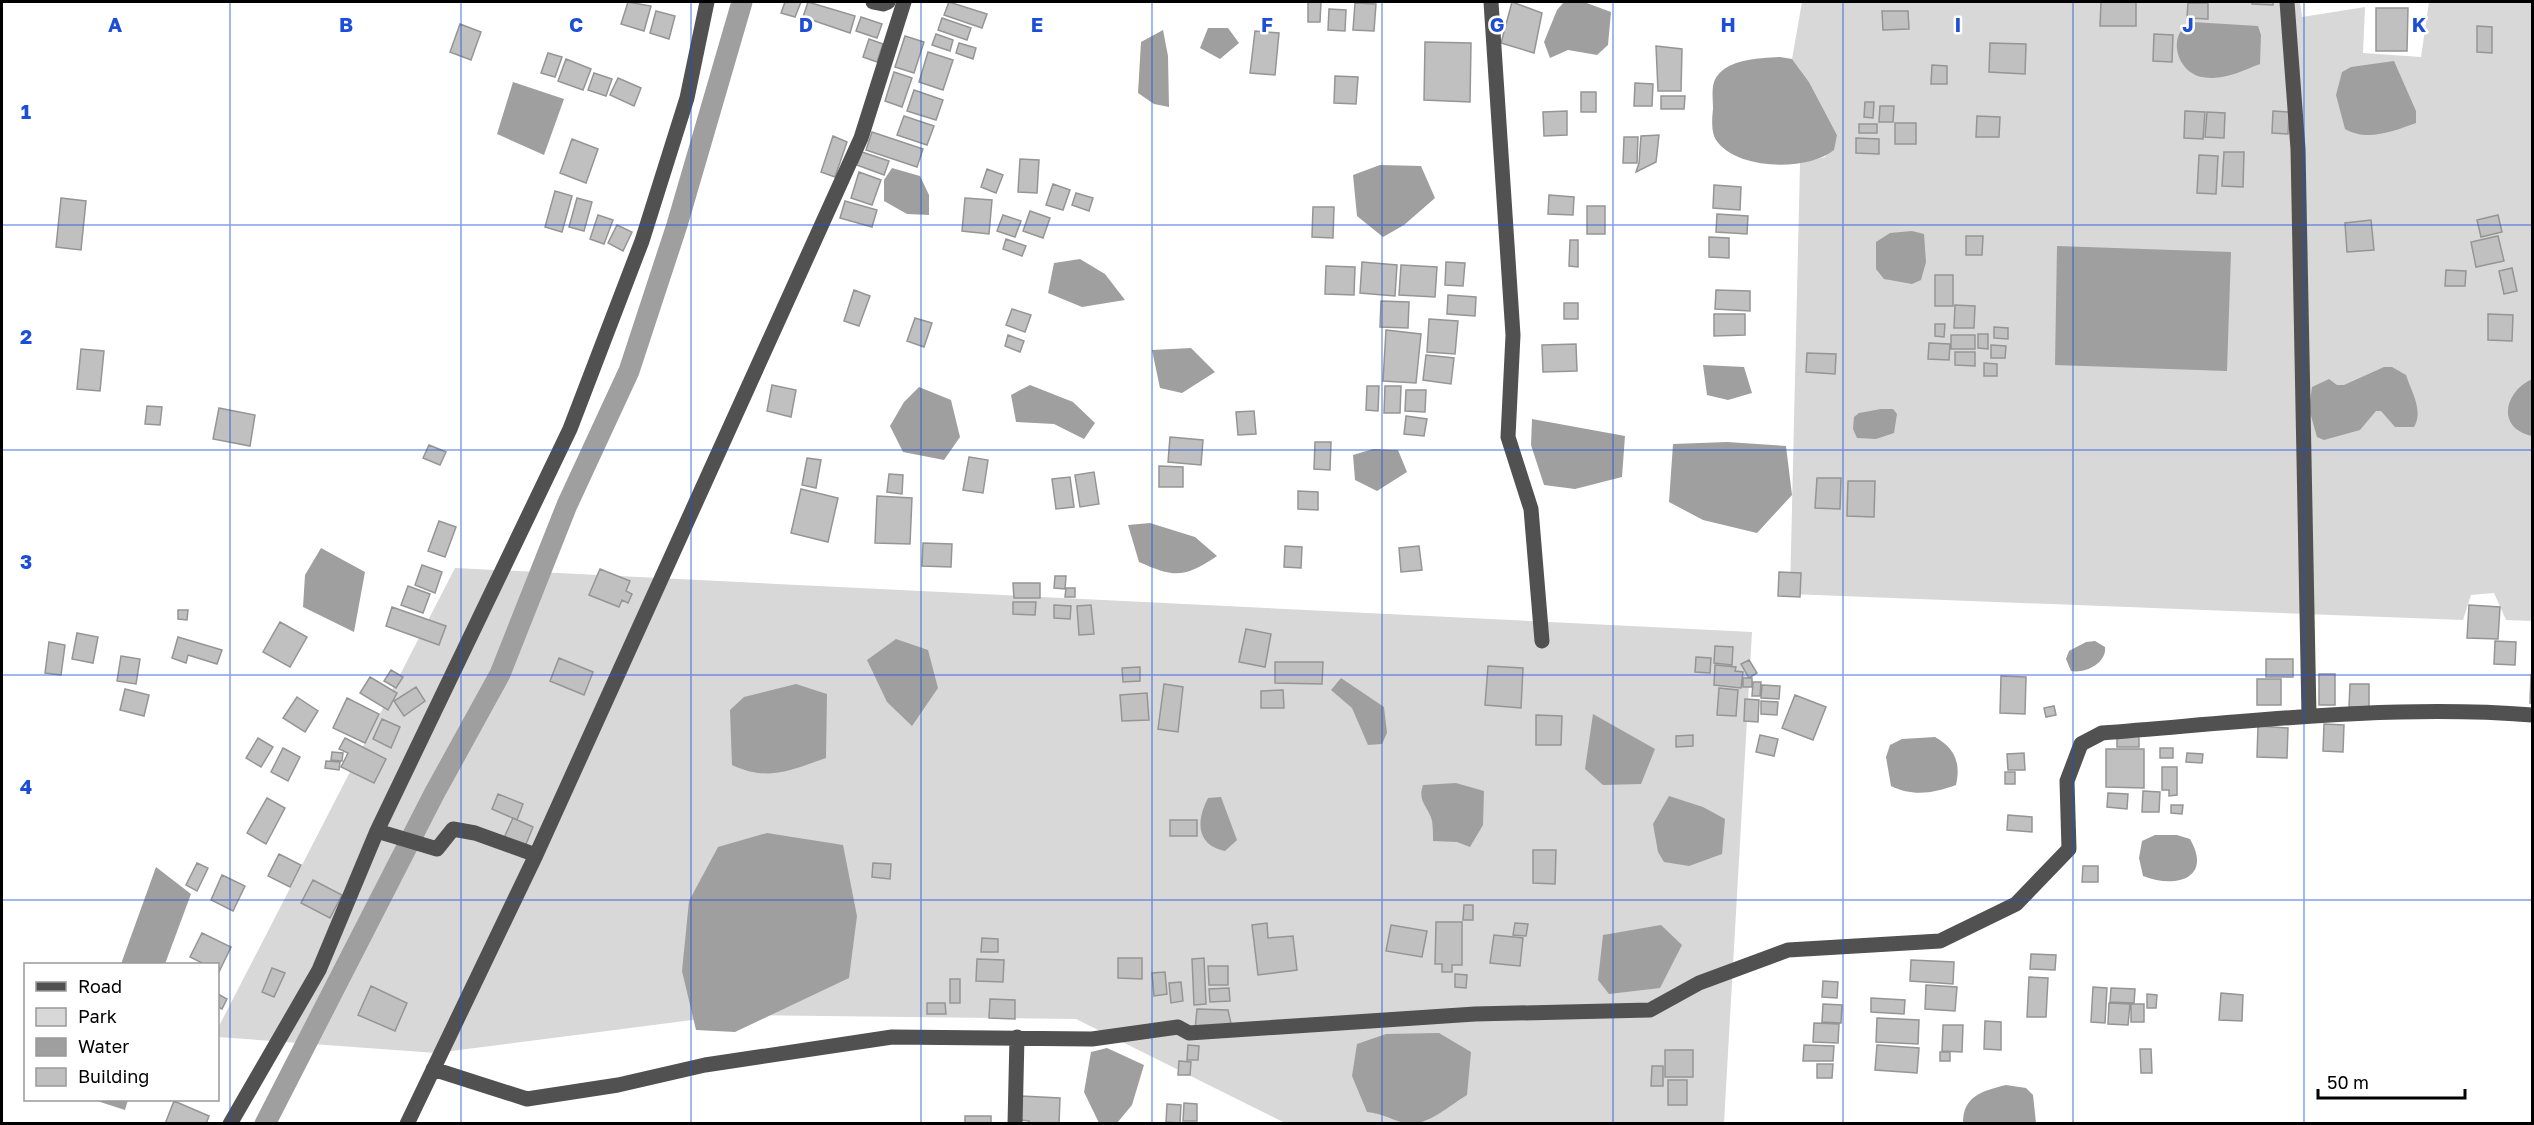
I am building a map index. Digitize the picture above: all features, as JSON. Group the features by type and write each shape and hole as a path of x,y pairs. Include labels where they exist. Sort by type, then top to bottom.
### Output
{"street":[{"path":"230,1124 319,970 377,831 570,429 642,241 687,98 707,2"},
{"path":"873,2 884,4 888,2"},
{"path":"407,1124 536,855 861,138 904,2"},
{"path":"1491,2 1513,335 1508,437 1531,509 1542,641"},
{"path":"2287,2 2298,149 2309,716"},
{"path":"433,1069 528,1099 618,1085 705,1065 892,1037 1017,1037 1092,1040 1178,1027 1189,1033 1476,1014 1650,1010 1699,983 1788,950 1940,941 2016,904 2069,849 2067,781 2081,744 2102,733 2309,716 2439,712 2532,715"},
{"path":"377,831 437,849 453,829 475,833 536,855"},
{"path":"1015,1124 1017,1037"}],"green space":[{"path":"1802,2 2300,2 2302,17 2365,7 2363,53 2421,57 2429,2 2532,2 2532,621 2506,620 2494,593 2471,595 2463,620 1790,594 1800,163 1825,157 1837,135 1809,82 1792,59"},
{"path":"455,568 1752,632 1724,1123 1285,1123 1076,1019 731,1015 436,1053 219,1037 219,1026"}],"water":[{"path":"1564,2 1584,2 1611,12 1608,45 1597,55 1568,50 1550,58 1544,42 1557,10"},
{"path":"2192,22 2258,26 2261,35 2260,64 2218,78 2193,74 2181,60 2177,43 2184,27"},
{"path":"1208,28 1228,28 1239,43 1220,59 1200,48"},
{"path":"1163,30 1168,56 1169,107 1154,104 1138,93 1141,42"},
{"path":"1780,57 1792,59 1809,82 1837,135 1834,150 1823,157 1791,164 1756,162 1740,158 1726,150 1714,137 1713,86 1716,77 1731,65 1740,62"},
{"path":"2394,61 2416,111 2416,123 2390,132 2371,135 2353,133 2345,129 2336,95 2342,72 2351,67"},
{"path":"513,82 564,99 544,155 497,134"},
{"path":"1380,165 1421,166 1435,198 1404,225 1383,237 1357,216 1353,175"},
{"path":"892,168 920,176 929,195 929,215 907,214 884,201 884,180"},
{"path":"1912,231 1924,234 1926,262 1921,280 1912,284 1884,279 1876,269 1876,242 1890,233"},
{"path":"2057,246 2231,252 2227,371 2055,365"},
{"path":"1080,259 1105,274 1125,300 1082,307 1048,293 1054,263"},
{"path":"1191,348 1215,372 1182,393 1160,388 1152,350"},
{"path":"1703,365 1744,367 1752,393 1728,400 1707,395"},
{"path":"2384,367 2392,367 2406,375 2418,414 2414,427 2395,427 2381,411 2376,411 2360,430 2324,440 2317,437 2309,409 2312,387 2329,379 2337,385 2344,385"},
{"path":"2532,379 2532,436 2513,426 2508,409 2515,392"},
{"path":"1030,385 1073,402 1095,423 1084,439 1054,424 1016,422 1011,395"},
{"path":"919,387 951,400 960,437 944,460 903,452 890,426 904,402"},
{"path":"1893,409 1897,414 1894,433 1876,439 1857,438 1853,429 1854,417 1859,413"},
{"path":"1532,419 1625,436 1622,477 1575,489 1544,485 1531,445"},
{"path":"1727,442 1786,446 1792,495 1757,533 1703,520 1669,502 1673,444"},
{"path":"1373,449 1398,450 1407,472 1377,491 1355,480 1353,455"},
{"path":"1150,523 1195,537 1217,556 1196,568 1179,573 1162,571 1139,562 1128,525"},
{"path":"321,548 365,572 354,632 303,607 305,575"},
{"path":"896,639 928,650 938,688 912,726 887,702 867,660"},
{"path":"2095,641 2105,647 2105,653 2099,662 2082,671 2071,671 2066,659 2069,651 2086,642"},
{"path":"1341,678 1384,707 1387,733 1382,744 1368,745 1352,708 1331,690"},
{"path":"796,684 827,694 826,758 790,770 768,773 757,773 732,765 730,710 744,697"},
{"path":"1593,714 1655,749 1641,784 1603,785 1585,769"},
{"path":"1935,737 1952,751 1955,757 1958,770 1956,785 1924,793 1907,792 1891,786 1886,757 1890,745 1902,739"},
{"path":"1456,783 1484,791 1483,825 1470,847 1457,842 1433,841 1431,816 1421,796 1423,785"},
{"path":"1669,796 1703,807 1725,819 1722,854 1689,866 1664,862 1658,852 1653,824"},
{"path":"1221,797 1237,840 1225,851 1208,843 1201,831 1200,823 1208,798"},
{"path":"767,833 843,845 857,916 849,978 735,1032 696,1030 682,971 689,901 718,847"},
{"path":"2155,835 2177,835 2190,839 2196,853 2197,863 2194,872 2178,881 2155,880 2143,876 2139,858 2142,841"},
{"path":"156,867 191,894 165,963 121,963"},
{"path":"1661,925 1682,945 1660,988 1609,994 1598,980 1603,935"},
{"path":"1439,1033 1471,1052 1467,1095 1439,1114 1416,1123 1408,1124 1367,1112 1352,1076 1357,1044 1386,1034"},
{"path":"1107,1048 1144,1065 1132,1105 1117,1123 1099,1123 1084,1092 1091,1052"},
{"path":"2006,1085 2026,1088 2033,1095 2036,1123 1963,1123 1966,1107 1970,1101 1982,1093"},
{"path":"97,1101 128,1101 125,1110"}],"building":[{"path":"628,2 651,6 644,31 621,24"},
{"path":"785,2 801,2 795,17 781,13"},
{"path":"808,2 855,16 850,33 803,17"},
{"path":"949,2 987,14 982,28 944,15"},
{"path":"1308,2 1321,2 1320,22 1308,22"},
{"path":"1512,2 1542,13 1534,53 1501,43"},
{"path":"2101,2 2136,2 2136,26 2100,26"},
{"path":"2252,2 2273,2 2273,5 2252,4"},
{"path":"1355,3 1376,4 1374,31 1353,30"},
{"path":"2188,3 2208,3 2208,19 2187,18"},
{"path":"2376,8 2408,8 2407,51 2376,51"},
{"path":"1329,9 1346,10 1345,31 1328,30"},
{"path":"656,11 675,16 669,39 650,33"},
{"path":"1882,11 1908,11 1909,29 1883,30"},
{"path":"861,17 882,24 877,38 856,31"},
{"path":"942,18 971,28 967,40 938,30"},
{"path":"460,24 481,32 471,60 450,52"},
{"path":"2477,26 2492,27 2492,53 2477,52"},
{"path":"1255,31 1279,33 1275,75 1250,73"},
{"path":"936,34 953,40 950,51 932,45"},
{"path":"2154,34 2173,35 2172,62 2153,61"},
{"path":"905,36 924,42 914,73 895,67"},
{"path":"869,39 883,44 877,62 863,57"},
{"path":"1425,42 1471,43 1470,102 1424,100"},
{"path":"959,43 976,48 973,59 956,53"},
{"path":"1990,43 2026,44 2025,74 1989,72"},
{"path":"1656,46 1682,49 1681,91 1658,91"},
{"path":"928,52 953,60 943,90 919,82"},
{"path":"548,53 562,57 555,77 541,73"},
{"path":"566,59 591,69 583,90 558,81"},
{"path":"1932,65 1947,66 1947,84 1931,84"},
{"path":"894,72 912,78 902,107 885,101"},
{"path":"594,73 612,79 606,96 588,90"},
{"path":"1335,76 1358,77 1356,104 1334,103"},
{"path":"618,78 641,88 634,106 610,95"},
{"path":"1635,83 1653,84 1652,106 1634,106"},
{"path":"914,90 943,100 936,120 907,111"},
{"path":"1581,92 1596,92 1596,112 1581,112"},
{"path":"1661,96 1685,96 1684,109 1661,109"},
{"path":"1865,102 1874,102 1873,118 1864,117"},
{"path":"1880,106 1894,106 1893,122 1879,122"},
{"path":"1567,111 1567,135 1544,136 1543,112"},
{"path":"2185,111 2205,112 2203,139 2184,138"},
{"path":"2273,111 2289,112 2288,134 2272,133"},
{"path":"2207,112 2225,113 2224,138 2205,137"},
{"path":"904,116 934,126 927,145 897,135"},
{"path":"1977,116 2000,117 1999,137 1976,137"},
{"path":"1895,123 1916,123 1916,144 1895,144"},
{"path":"1859,124 1877,124 1877,133 1859,133"},
{"path":"872,132 923,149 917,167 866,150"},
{"path":"1659,135 1656,162 1636,172 1641,136"},
{"path":"833,136 847,142 835,177 821,172"},
{"path":"1624,137 1638,137 1637,163 1623,163"},
{"path":"1856,138 1879,139 1879,154 1856,153"},
{"path":"572,139 598,149 586,183 560,173"},
{"path":"862,152 889,161 884,175 857,165"},
{"path":"2224,152 2244,152 2243,187 2222,186"},
{"path":"2199,155 2218,156 2216,194 2197,193"},
{"path":"1020,159 1039,160 1037,193 1018,192"},
{"path":"987,169 1003,175 996,193 981,187"},
{"path":"859,172 881,180 872,205 851,198"},
{"path":"1053,184 1070,190 1063,210 1046,205"},
{"path":"1714,185 1741,187 1740,210 1713,208"},
{"path":"555,191 572,196 562,232 545,227"},
{"path":"1076,193 1093,198 1089,211 1072,205"},
{"path":"1549,195 1574,197 1573,215 1548,214"},
{"path":"61,198 86,201 81,250 56,247"},
{"path":"577,198 592,202 584,231 569,227"},
{"path":"965,198 992,200 989,234 962,231"},
{"path":"845,201 877,210 872,227 840,218"},
{"path":"1587,206 1605,206 1605,234 1587,234"},
{"path":"1313,207 1334,207 1333,238 1312,237"},
{"path":"1030,211 1050,218 1043,238 1023,231"},
{"path":"1717,214 1748,216 1747,234 1716,232"},
{"path":"598,215 613,220 604,244 590,239"},
{"path":"1003,215 1021,221 1015,237 997,231"},
{"path":"2498,215 2502,232 2481,237 2477,220"},
{"path":"2371,220 2374,250 2347,252 2345,223"},
{"path":"617,225 632,232 623,251 608,243"},
{"path":"1966,236 1983,236 1982,255 1966,255"},
{"path":"2498,236 2504,261 2476,267 2471,242"},
{"path":"1709,237 1729,238 1729,258 1709,257"},
{"path":"1006,239 1026,246 1022,256 1003,249"},
{"path":"1570,240 1578,240 1578,267 1569,266"},
{"path":"1362,262 1397,265 1395,296 1360,293"},
{"path":"1446,262 1465,263 1463,286 1445,285"},
{"path":"1401,265 1437,267 1435,297 1399,295"},
{"path":"1326,266 1355,267 1354,295 1325,294"},
{"path":"2512,268 2517,291 2504,294 2499,271"},
{"path":"2446,270 2466,271 2465,286 2445,286"},
{"path":"1935,275 1953,275 1953,306 1935,306"},
{"path":"854,290 870,296 859,326 844,321"},
{"path":"1716,290 1750,291 1750,311 1715,309"},
{"path":"1448,295 1476,297 1475,316 1447,314"},
{"path":"1381,301 1409,302 1408,328 1380,327"},
{"path":"1564,303 1578,303 1578,319 1564,319"},
{"path":"1955,305 1975,306 1974,328 1954,328"},
{"path":"1012,309 1031,315 1025,332 1006,325"},
{"path":"1714,314 1745,314 1745,335 1714,336"},
{"path":"2488,314 2513,315 2512,341 2488,340"},
{"path":"915,318 932,323 924,347 907,341"},
{"path":"1429,319 1458,321 1455,354 1427,352"},
{"path":"1935,324 1945,324 1944,337 1935,336"},
{"path":"1994,327 2008,328 2008,339 1994,338"},
{"path":"1386,330 1421,334 1416,383 1383,381"},
{"path":"1978,334 1988,334 1988,349 1978,348"},
{"path":"1008,335 1024,341 1020,352 1005,346"},
{"path":"1951,335 1975,335 1975,349 1951,349"},
{"path":"1929,343 1950,344 1949,360 1928,359"},
{"path":"1576,344 1577,371 1543,372 1542,345"},
{"path":"1991,345 2006,346 2005,358 1991,358"},
{"path":"81,349 104,351 100,391 77,389"},
{"path":"1955,352 1975,352 1975,366 1955,365"},
{"path":"1807,353 1836,354 1835,374 1806,372"},
{"path":"1426,355 1454,358 1451,384 1423,380"},
{"path":"1984,363 1997,364 1997,376 1984,376"},
{"path":"772,385 796,390 791,417 767,411"},
{"path":"1367,386 1379,386 1378,411 1366,410"},
{"path":"1385,386 1401,386 1400,413 1384,413"},
{"path":"1406,390 1426,390 1425,412 1405,411"},
{"path":"147,406 162,407 160,425 145,424"},
{"path":"219,408 255,415 250,446 213,439"},
{"path":"1254,411 1256,434 1238,435 1236,412"},
{"path":"1406,416 1427,419 1424,436 1404,434"},
{"path":"1170,437 1203,440 1201,465 1168,462"},
{"path":"1315,442 1331,442 1330,470 1314,469"},
{"path":"429,445 446,452 440,465 423,458"},
{"path":"969,457 988,460 983,493 963,490"},
{"path":"807,458 821,460 816,488 802,485"},
{"path":"1159,466 1183,467 1183,487 1159,487"},
{"path":"1094,472 1099,504 1080,507 1075,475"},
{"path":"889,474 903,475 902,494 887,492"},
{"path":"1070,477 1074,507 1056,509 1052,479"},
{"path":"1817,478 1841,478 1840,509 1815,508"},
{"path":"1848,481 1875,481 1874,517 1847,516"},
{"path":"801,489 838,498 828,542 791,533"},
{"path":"1298,491 1318,492 1318,510 1298,509"},
{"path":"877,496 912,498 910,544 875,543"},
{"path":"439,521 456,527 445,557 428,551"},
{"path":"923,543 952,544 951,567 922,566"},
{"path":"1285,546 1302,547 1301,568 1284,567"},
{"path":"1419,546 1422,570 1401,572 1399,548"},
{"path":"422,565 442,572 435,593 415,585"},
{"path":"600,569 630,581 626,591 632,594 628,603 622,600 619,607 589,595"},
{"path":"1779,572 1801,573 1800,597 1778,596"},
{"path":"1055,576 1066,576 1065,589 1054,588"},
{"path":"1013,583 1040,583 1040,598 1014,598"},
{"path":"408,586 430,594 423,613 401,605"},
{"path":"1066,588 1075,588 1075,597 1065,597"},
{"path":"1013,602 1036,602 1035,615 1013,614"},
{"path":"1054,605 1071,606 1070,619 1054,618"},
{"path":"1091,605 1094,634 1079,635 1077,606"},
{"path":"2469,605 2500,607 2498,639 2467,638"},
{"path":"392,607 446,626 439,645 386,626"},
{"path":"178,610 188,610 187,620 178,619"},
{"path":"280,622 307,637 290,667 263,652"},
{"path":"1246,629 1271,634 1265,667 1239,662"},
{"path":"77,633 98,637 93,663 72,659"},
{"path":"178,637 222,650 217,664 188,655 186,663 172,658"},
{"path":"2495,641 2516,642 2515,665 2494,664"},
{"path":"49,642 65,645 61,675 45,673"},
{"path":"1715,646 1733,647 1732,665 1714,663"},
{"path":"121,656 140,659 136,684 117,681"},
{"path":"1696,657 1711,658 1710,673 1695,672"},
{"path":"559,658 593,672 584,695 550,681"},
{"path":"2266,659 2293,659 2293,677 2266,677"},
{"path":"1749,660 1757,673 1749,678 1741,664"},
{"path":"1275,662 1323,662 1322,684 1275,683"},
{"path":"1715,665 1736,667 1735,671 1743,672 1741,688 1714,685"},
{"path":"1488,666 1523,668 1521,708 1485,705"},
{"path":"1140,667 1140,681 1123,682 1122,668"},
{"path":"391,670 403,677 396,688 384,681"},
{"path":"2319,674 2335,674 2335,705 2319,705"},
{"path":"2531,675 2532,703 2530,703"},
{"path":"2001,676 2026,677 2025,714 2000,713"},
{"path":"370,677 397,693 388,710 360,693"},
{"path":"1743,678 1752,678 1752,687 1743,687"},
{"path":"2257,679 2281,679 2281,705 2257,705"},
{"path":"1753,682 1761,682 1760,696 1752,696"},
{"path":"1164,684 1183,687 1178,732 1158,729"},
{"path":"2350,684 2369,684 2369,707 2349,707"},
{"path":"1762,685 1780,686 1779,699 1761,698"},
{"path":"416,687 425,701 404,716 394,701"},
{"path":"1719,688 1738,690 1736,716 1717,715"},
{"path":"125,689 149,695 144,716 120,710"},
{"path":"1283,690 1284,708 1261,708 1261,691"},
{"path":"1147,693 1149,720 1122,721 1120,695"},
{"path":"1795,695 1826,707 1813,740 1782,728"},
{"path":"297,697 318,711 305,732 283,718"},
{"path":"347,698 379,714 365,743 333,728"},
{"path":"1745,699 1759,700 1758,722 1744,721"},
{"path":"1761,701 1778,702 1777,715 1761,714"},
{"path":"2054,706 2056,715 2046,717 2044,708"},
{"path":"1536,715 1562,716 1561,745 1536,745"},
{"path":"382,719 400,727 391,748 373,739"},
{"path":"2324,724 2344,725 2343,752 2323,751"},
{"path":"2258,726 2288,728 2287,758 2257,757"},
{"path":"2117,734 2139,735 2139,747 2117,747"},
{"path":"1693,735 1693,746 1676,747 1676,736"},
{"path":"1760,735 1778,739 1774,756 1756,752"},
{"path":"258,738 273,747 261,767 246,758"},
{"path":"345,738 386,759 374,783 341,767 348,753 339,749"},
{"path":"283,748 300,757 288,781 271,772"},
{"path":"2160,748 2173,748 2173,758 2160,758"},
{"path":"2106,749 2144,749 2144,788 2106,787"},
{"path":"332,752 343,753 342,761 331,760"},
{"path":"2024,753 2025,770 2008,770 2007,754"},
{"path":"2187,753 2203,754 2202,763 2186,762"},
{"path":"326,761 340,762 339,770 325,768"},
{"path":"2162,767 2177,767 2177,795 2169,796 2169,790 2162,790"},
{"path":"2005,772 2015,772 2015,784 2005,784"},
{"path":"2143,791 2160,792 2159,812 2142,812"},
{"path":"2108,793 2128,794 2127,809 2107,807"},
{"path":"498,794 523,804 517,820 492,809"},
{"path":"267,798 285,808 266,844 247,833"},
{"path":"2171,805 2183,805 2182,814 2171,813"},
{"path":"2008,815 2032,817 2032,832 2007,830"},
{"path":"513,818 533,827 524,849 503,840"},
{"path":"1170,820 1197,820 1197,836 1170,836"},
{"path":"1533,850 1556,850 1555,884 1533,883"},
{"path":"279,854 301,865 290,887 268,876"},
{"path":"197,863 208,868 197,891 186,885"},
{"path":"873,863 891,864 890,879 872,877"},
{"path":"2083,866 2098,866 2098,882 2082,882"},
{"path":"222,875 245,886 233,911 211,900"},
{"path":"313,880 342,895 330,918 301,903"},
{"path":"1464,905 1473,905 1473,920 1463,920"},
{"path":"1436,922 1462,922 1462,965 1452,965 1452,972 1442,972 1442,964 1435,964"},
{"path":"1267,923 1268,938 1293,936 1297,970 1258,975 1252,925"},
{"path":"1515,923 1528,924 1526,936 1513,935"},
{"path":"1391,925 1427,931 1422,957 1386,951"},
{"path":"202,933 231,947 219,972 219,963 202,963 190,957"},
{"path":"1494,935 1523,938 1520,966 1490,963"},
{"path":"982,938 998,939 998,952 981,952"},
{"path":"2031,954 2056,955 2055,970 2030,969"},
{"path":"1118,958 1142,958 1142,979 1118,978"},
{"path":"1204,958 1206,1004 1194,1005 1192,959"},
{"path":"977,959 1004,960 1003,982 976,981"},
{"path":"1911,960 1954,962 1953,984 1910,981"},
{"path":"1208,966 1228,966 1228,985 1209,985"},
{"path":"272,968 285,973 274,997 262,992"},
{"path":"1165,972 1167,994 1154,996 1152,973"},
{"path":"1455,974 1467,975 1466,988 1455,987"},
{"path":"2029,977 2048,978 2046,1017 2027,1017"},
{"path":"950,979 960,979 960,1003 950,1003"},
{"path":"1823,981 1838,982 1837,998 1822,997"},
{"path":"1181,982 1183,1001 1171,1003 1169,983"},
{"path":"1926,985 1957,987 1955,1011 1925,1009"},
{"path":"371,986 407,1003 395,1031 358,1015"},
{"path":"2093,987 2107,988 2105,1023 2091,1022"},
{"path":"1229,988 1230,1001 1210,1002 1209,989"},
{"path":"2111,988 2135,989 2134,1003 2110,1002"},
{"path":"2221,993 2243,995 2242,1021 2219,1020"},
{"path":"2147,994 2157,995 2156,1008 2147,1008"},
{"path":"219,995 227,999 222,1009 219,1008"},
{"path":"1871,998 1905,1000 1904,1014 1871,1012"},
{"path":"990,999 1015,1000 1015,1019 989,1018"},
{"path":"927,1003 945,1003 946,1014 927,1014"},
{"path":"2109,1003 2130,1004 2128,1025 2108,1024"},
{"path":"1823,1004 1842,1005 1841,1023 1822,1022"},
{"path":"2131,1004 2144,1004 2144,1022 2131,1022"},
{"path":"1197,1009 1228,1010 1232,1028 1195,1030"},
{"path":"1877,1018 1919,1020 1918,1044 1876,1042"},
{"path":"1985,1021 2001,1022 2001,1050 1984,1049"},
{"path":"1814,1023 1839,1024 1838,1043 1813,1042"},
{"path":"1943,1025 1963,1025 1962,1052 1942,1051"},
{"path":"1188,1045 1199,1046 1198,1060 1187,1060"},
{"path":"1804,1045 1834,1046 1833,1061 1803,1061"},
{"path":"1877,1045 1919,1048 1917,1073 1875,1070"},
{"path":"2140,1049 2151,1049 2152,1073 2141,1073"},
{"path":"1665,1050 1693,1050 1693,1077 1665,1077"},
{"path":"1940,1052 1950,1052 1950,1061 1940,1061"},
{"path":"1179,1061 1191,1062 1190,1075 1178,1075"},
{"path":"1817,1064 1833,1064 1832,1078 1817,1078"},
{"path":"1652,1066 1663,1066 1663,1086 1651,1086"},
{"path":"1668,1080 1687,1080 1687,1105 1668,1105"},
{"path":"1021,1096 1060,1098 1059,1124 1029,1124 1029,1121 1020,1120"},
{"path":"174,1101 209,1116 206,1124 165,1124"},
{"path":"1184,1103 1197,1104 1197,1121 1183,1121"},
{"path":"1167,1104 1181,1105 1180,1123 1166,1122"},
{"path":"965,1116 991,1116 991,1124 965,1124"}],"waterway":[{"path":"265,1124 434,794 500,674 567,505 629,371 677,225 742,2"}]}
